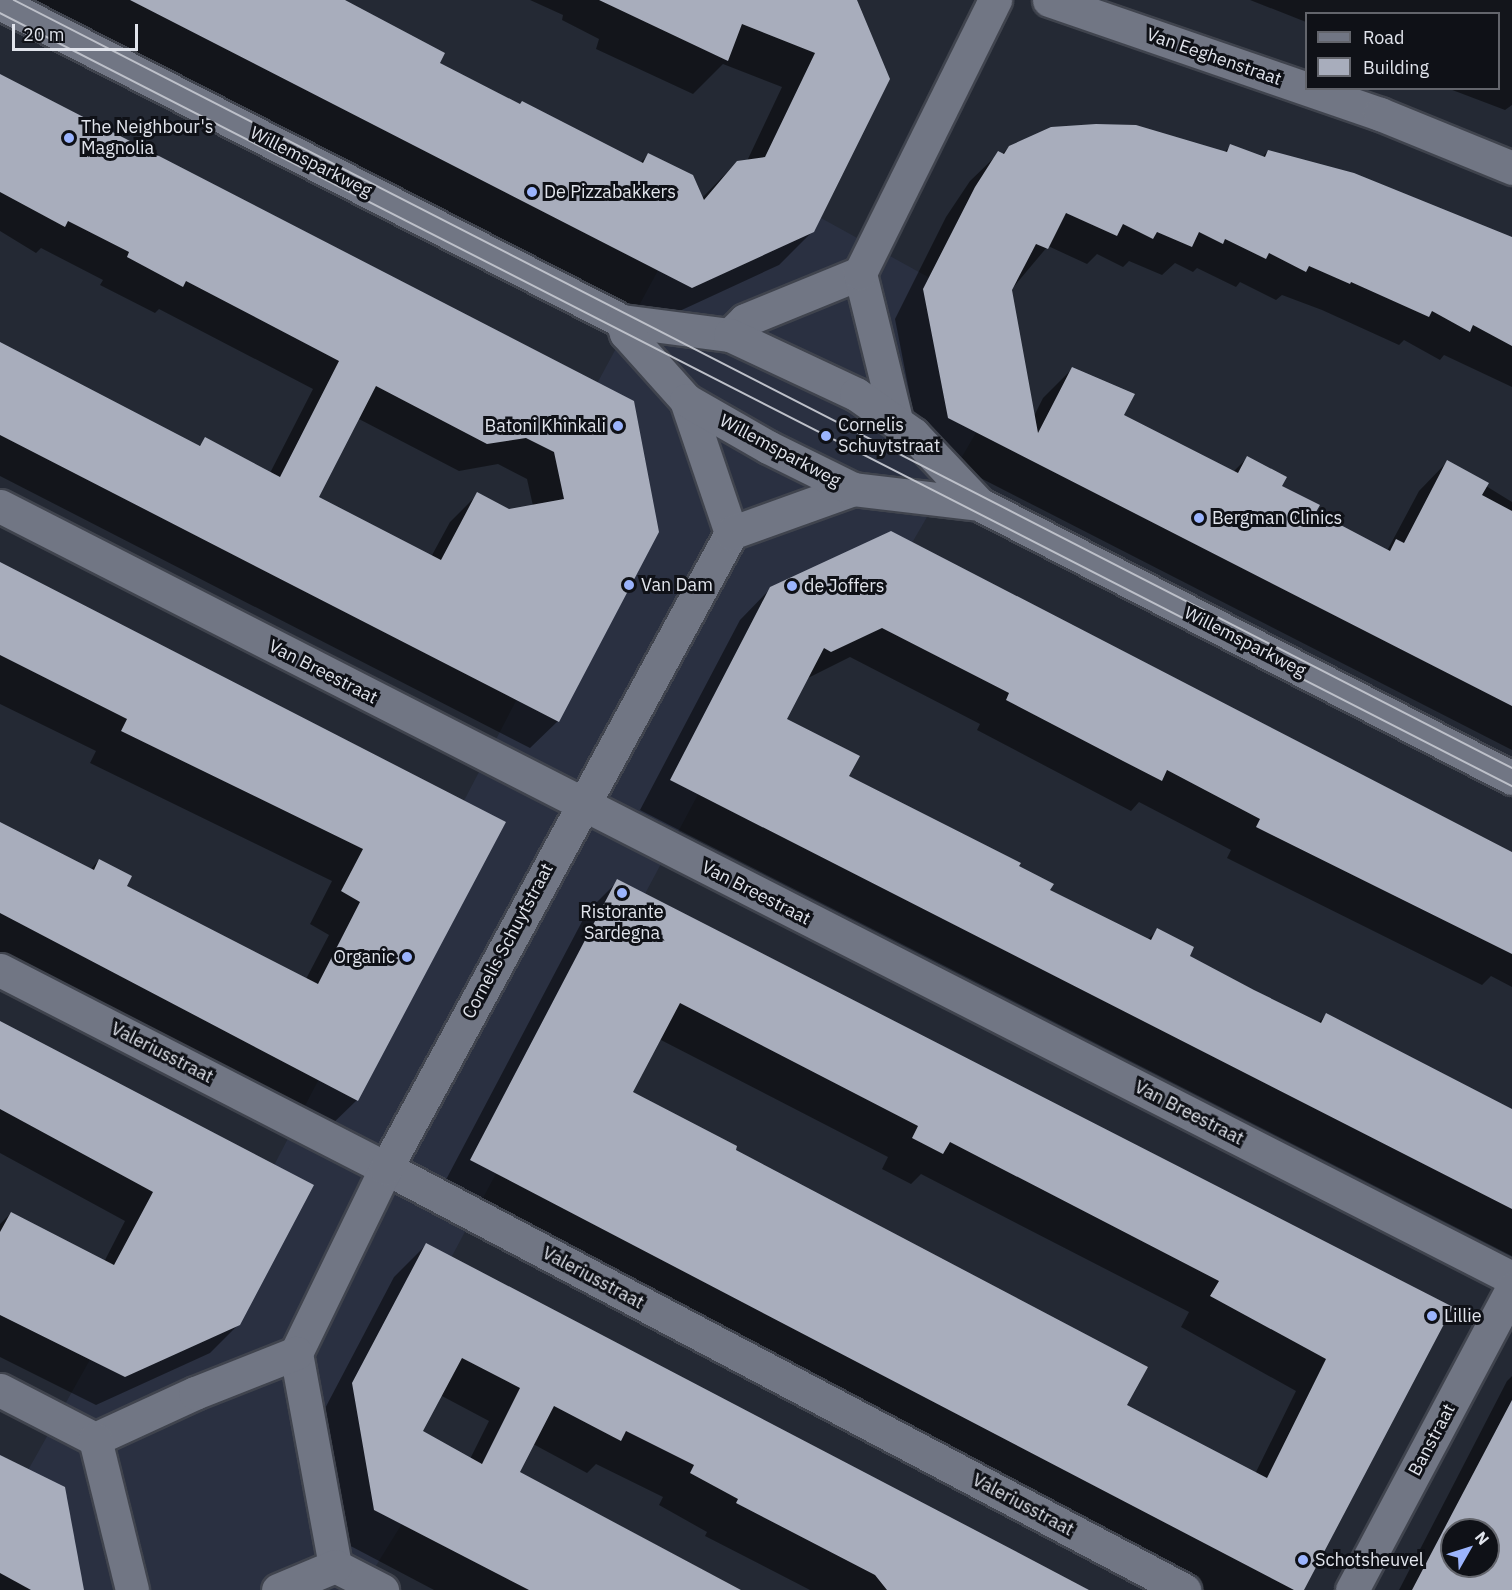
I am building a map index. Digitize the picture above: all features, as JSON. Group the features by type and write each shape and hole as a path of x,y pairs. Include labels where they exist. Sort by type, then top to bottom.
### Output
{"street":[{"path":"853,489 731,533 681,395 683,352 715,333 860,273 995,0"},
{"name":"Van Eeghenstraat","path":"1049,0 1305,88"},
{"name":"Willemsparkweg","path":"0,3 622,321 715,333 856,394 904,427 979,504 1512,778"},
{"name":"Van Eeghenstraat","path":"1310,90 1380,114 1512,168"},
{"path":"860,273 904,427 912,470 884,495"},
{"name":"Willemsparkweg","path":"622,321 626,333 681,395 853,489 884,495 979,504"},
{"name":"Van Breestraat","path":"0,506 1512,1278"},
{"name":"Cornelis Schuytstraat","path":"296,1353 386,1168 581,804 731,533"},
{"name":"Valeriusstraat","path":"0,970 386,1168 1184,1590"},
{"name":"Banstraat","path":"1353,1590 1512,1289"},
{"path":"95,1439 195,1393 296,1353 335,1566"},
{"path":"0,1390 95,1439 132,1590"},
{"path":"279,1590 335,1566"},
{"path":"335,1566 382,1590"}],"shaded area":[{"path":"772,191 977,304 999,393 898,567 784,633 386,1380 419,1496 361,1590 42,1590 18,1488 110,1324 208,1292 604,532 586,404 683,224"}],"building":[{"path":"130,0 345,0 445,53 440,63 520,104 522,101 643,163 648,153 693,175 704,200 737,161 765,157 815,53 742,24 728,61 599,0 857,0 890,79 814,232 692,288"},
{"path":"0,74 634,401 659,532 559,722 0,435 0,342 200,446 205,437 280,477 339,361 186,281 183,287 127,257 129,252 68,221 65,227 0,192","holes":["376,386 487,444 526,438 554,452 564,499 509,509 477,492 441,560 319,497"]},
{"path":"1096,124 1136,125 1227,152 1230,144 1265,157 1268,150 1354,173 1512,237 1512,346 1473,325 1470,332 1432,311 1429,317 1351,282 1350,284 1309,266 1306,272 1269,253 1266,259 1225,239 1223,244 1199,232 1192,247 1157,232 1153,239 1123,224 1117,236 1066,213 1048,249 1036,244 1012,290 1038,433 1072,367 1135,394 1124,415 1238,473 1247,456 1287,477 1282,486 1320,505 1316,512 1390,551 1396,539 1404,543 1447,460 1489,483 1482,495 1512,511 1512,706 948,418 923,289 975,187 998,151 1004,154 1009,146 1051,127"},
{"path":"891,531 1512,852 1512,954 1256,827 1260,819 1167,770 1162,781 1123,761 1006,700 1009,693 882,628 831,652 824,648 787,719 860,756 849,776 1021,863 1019,866 1054,884 1050,890 1151,940 1157,928 1194,947 1190,956 1254,990 1321,1023 1326,1013 1512,1109 1512,1209 670,780 770,587"},
{"path":"0,562 506,822 358,1101 0,913 0,822 94,870 99,859 132,876 127,886 318,984 360,902 341,891 363,849 121,731 127,719 0,655"},
{"path":"617,879 1453,1307 1304,1590 1294,1590 470,1160","holes":["680,1003 918,1126 912,1138 943,1154 950,1142 1219,1281 1210,1296 1326,1359 1267,1478 1127,1405 1148,1367 736,1150 737,1146 633,1092"]},
{"path":"0,1021 314,1185 240,1325 125,1377 0,1315 0,1232 11,1212 114,1265 153,1192 0,1109"},
{"path":"426,1243 1089,1590 887,1590 875,1575 736,1503 738,1499 690,1473 694,1465 626,1431 621,1441 554,1406 520,1472 741,1590 529,1590 374,1510 352,1383","holes":["462,1358 520,1388 482,1464 423,1431"]},
{"path":"1512,1400 1512,1590 1412,1590 1440,1537 1440,1578 1500,1578 1500,1518 1450,1518"},
{"path":"0,1455 65,1487 84,1590 31,1590 0,1573"}],"tram line":[{"path":"14,0 1512,768"},
{"path":"0,13 1512,786"}],"place":[{"name":"The Neighbour's Magnolia","path":"69,138"},
{"name":"De Pizzabakkers","path":"532,192"},
{"name":"Batoni Khinkali","path":"618,426"},
{"name":"Cornelis Schuytstraat","path":"826,436"},
{"name":"Bergman Clinics","path":"1199,518"},
{"name":"Van Dam","path":"629,585"},
{"name":"de Joffers","path":"792,586"},
{"name":"Ristorante Sardegna","path":"622,893"},
{"name":"Organic","path":"407,957"},
{"name":"Lillie","path":"1432,1316"},
{"name":"Schotsheuvel","path":"1303,1560"}]}
